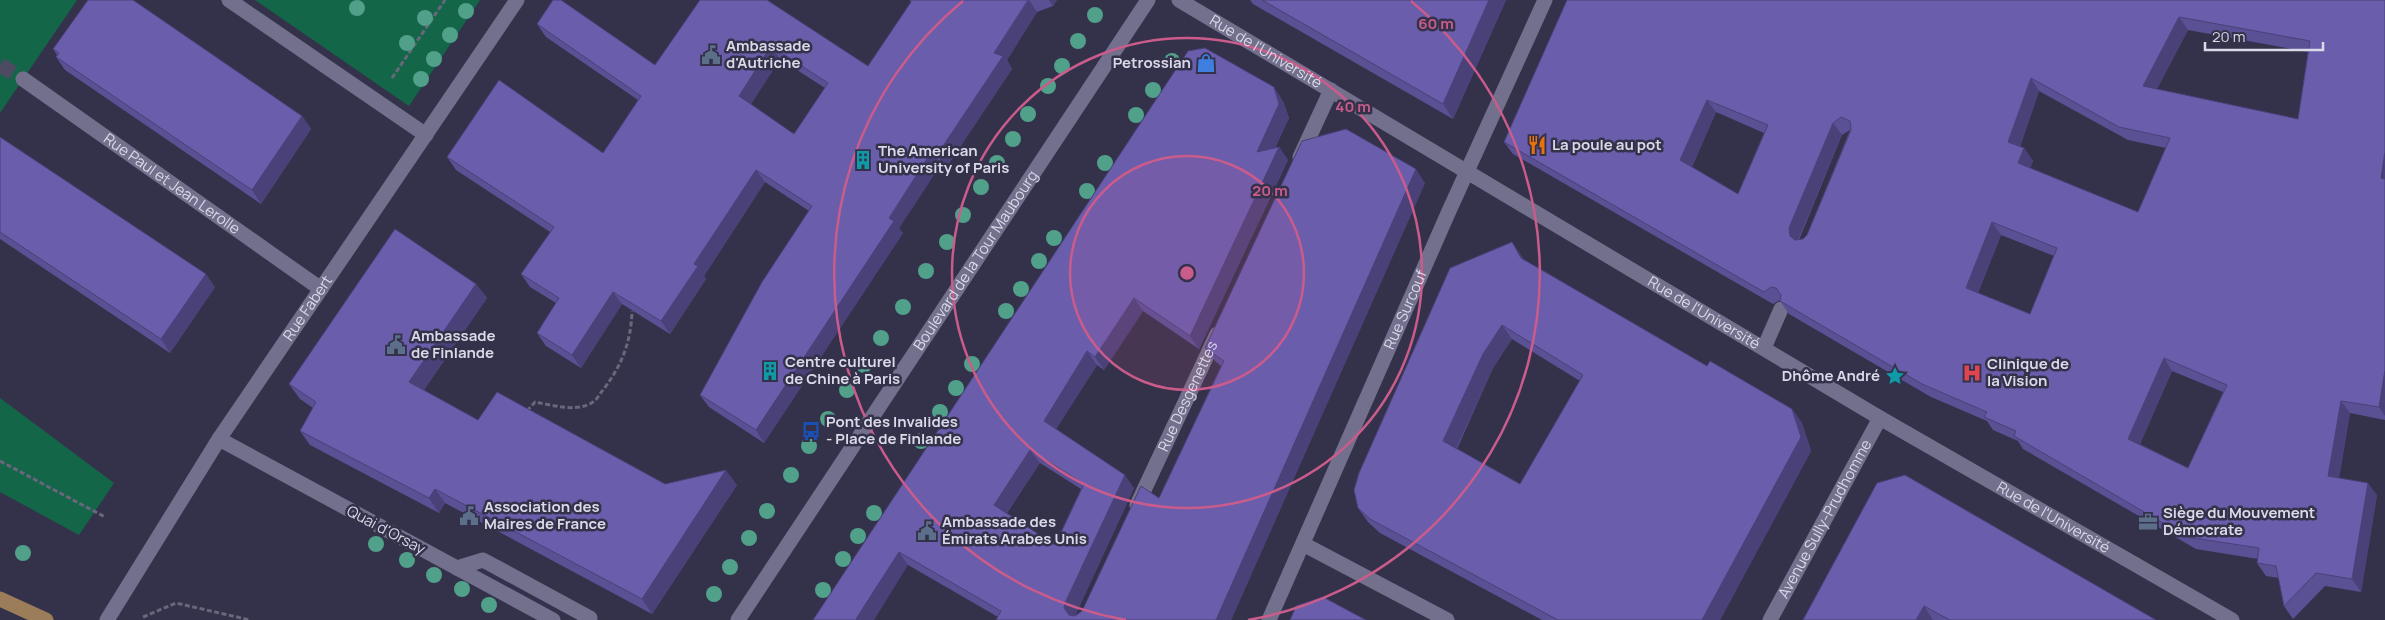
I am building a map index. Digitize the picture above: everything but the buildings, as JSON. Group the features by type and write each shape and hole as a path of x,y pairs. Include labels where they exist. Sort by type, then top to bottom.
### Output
{"main road":[{"path":"0,599 46,620"}],"street":[{"path":"229,0 426,134"},
{"name":"Rue Fabert","path":"107,620 219,439 517,0"},
{"name":"Boulevard de la Tour Maubourg","path":"738,620 1148,0"},
{"name":"Rue de l'Université","path":"1179,0 1880,418 2232,620"},
{"name":"Rue Surcouf","path":"1269,620 1467,171 1545,0"},
{"name":"Rue Paul et Jean Lerolle","path":"22,80 321,289"},
{"path":"1294,171 1332,90"},
{"path":"1764,348 1781,309"},
{"name":"Rue Desgenettes","path":"1130,521 1222,324"},
{"name":"Avenue Sully-Prudhomme","path":"1770,620 1880,418"},
{"name":"Quai d'Orsay","path":"219,439 553,620"},
{"path":"1303,544 1447,620"},
{"path":"457,568 483,560 590,618"}],"path":[{"path":"390,81 445,0"},
{"path":"523,415 535,402 572,408 593,402 612,378 625,356 631,330 632,311"},
{"path":"0,461 105,517"},
{"path":"136,620 176,603 250,620"}],"green space":[{"path":"0,0 77,0 0,113"},
{"path":"255,0 480,0 409,106"},
{"path":"0,398 114,483 79,535 0,492"}],"tunnel":[{"path":"0,65 23,79"}],"place":[{"name":"Ambassade d'Autriche","path":"711,55"},
{"name":"Petrossian","path":"1206,63"},
{"name":"La poule au pot","path":"1537,145"},
{"name":"The American University of Paris","path":"863,160"},
{"name":"Ambassade de Finlande","path":"396,345"},
{"name":"Centre culturel de Chine à Paris","path":"770,371"},
{"name":"Clinique de la Vision","path":"1972,373"},
{"name":"Dhôme André","path":"1895,376"},
{"name":"Pont des Invalides - Place de Finlande","path":"811,431"},
{"name":"Association des Maires de France","path":"469,516"},
{"name":"Siège du Mouvement Démocrate","path":"2148,522"},
{"name":"Ambassade des Émirats Arabes Unis","path":"927,531"}]}
